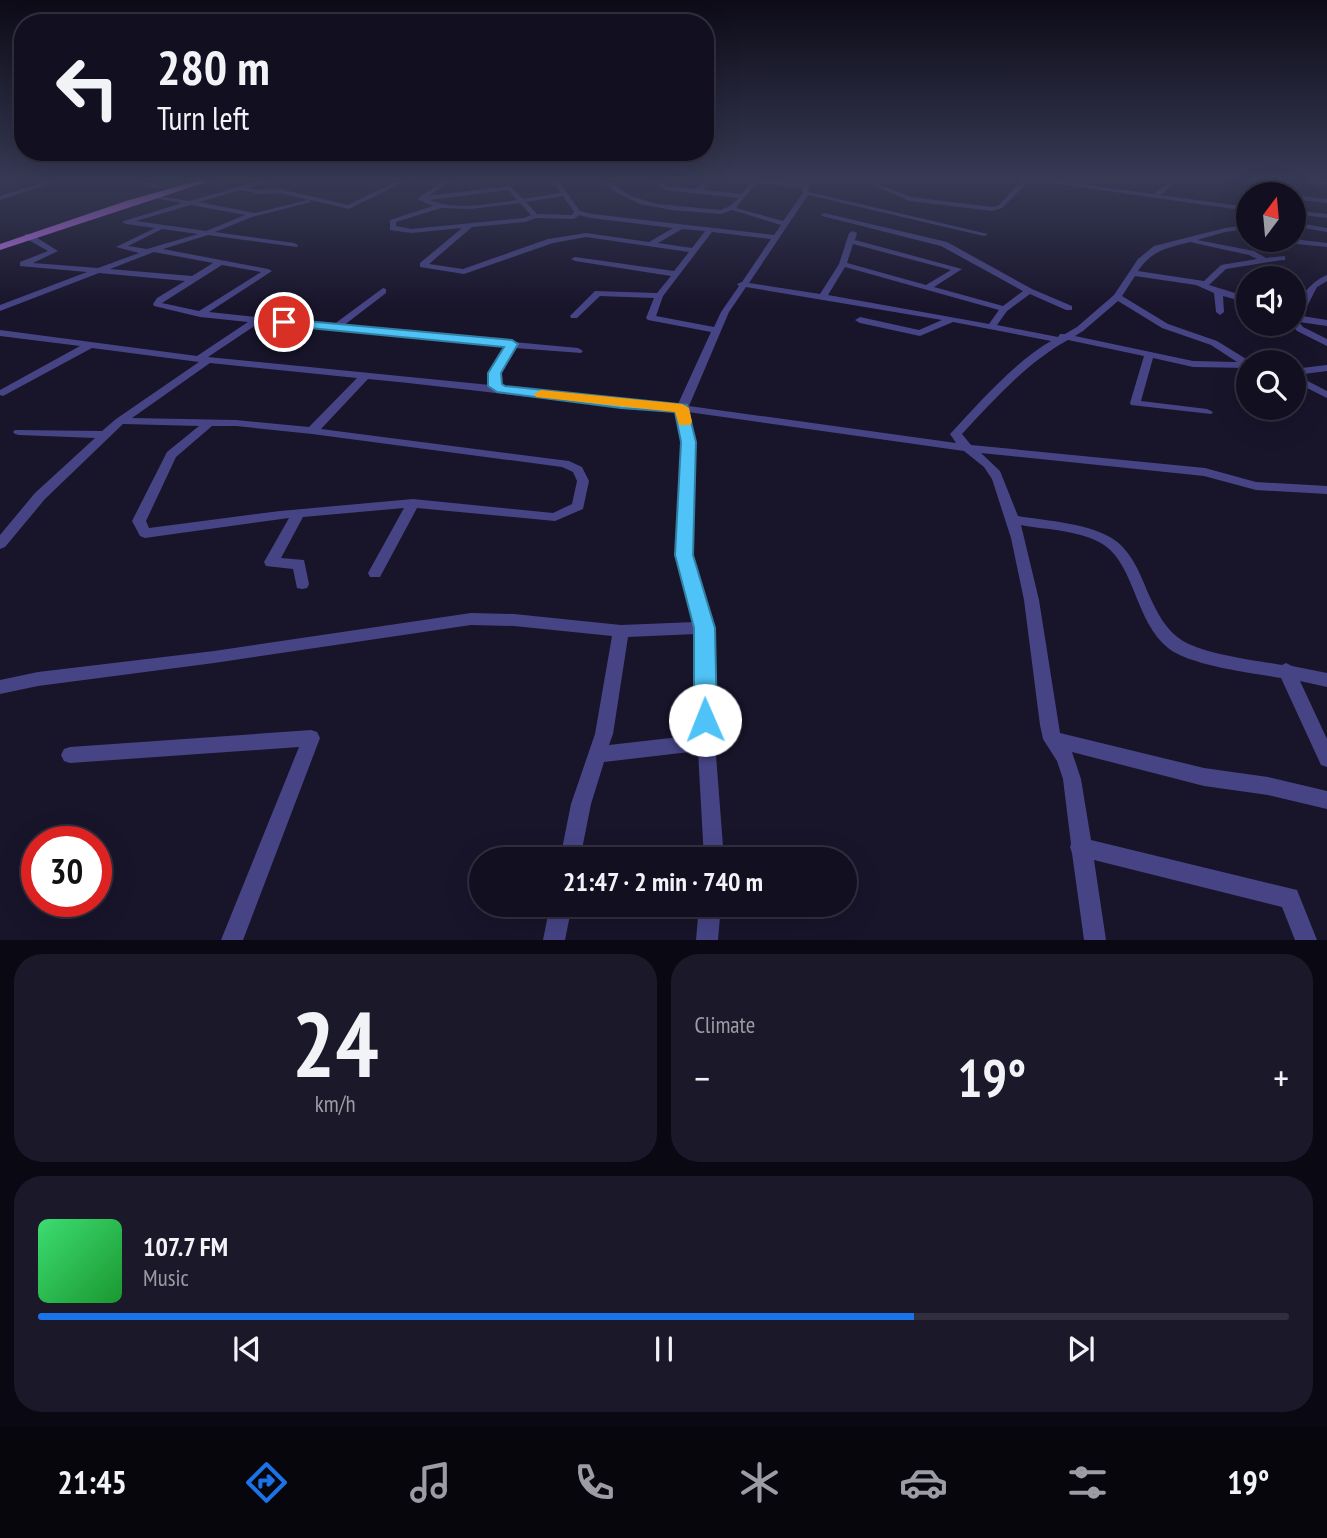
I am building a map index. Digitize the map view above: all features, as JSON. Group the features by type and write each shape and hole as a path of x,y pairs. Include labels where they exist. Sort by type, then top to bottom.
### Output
{"main road":[{"path":"0,236 45,222"},
{"path":"0,247 72,222"}],"street":[{"path":"126,222 202,235 294,245"},
{"path":"0,308 236,222"},
{"path":"392,222 393,228 411,232 508,222"},
{"path":"642,222 775,237"},
{"path":"713,847 706,742 704,628 684,555 689,442 682,408 717,330 741,285 784,224 777,222"},
{"path":"851,222 951,247 1029,291 1069,308"},
{"path":"940,222 984,234"},
{"path":"822,298 843,264 855,223"},
{"path":"470,226 423,265 464,272 551,240 586,235 694,251"},
{"path":"650,245 681,226"},
{"path":"1306,226 1327,230"},
{"path":"159,229 120,247 268,271 200,314"},
{"path":"1095,940 1072,779 1065,757 1052,739 1022,553 998,477 989,463 959,442 956,434 960,427 1035,357 1061,338 1080,329 1117,297 1142,259 1157,248 1185,239 1236,229"},
{"path":"710,230 659,296 651,318 717,330"},
{"path":"28,236 54,251 23,264 194,279"},
{"path":"1185,239 1236,250"},
{"path":"851,241 958,269 928,288"},
{"path":"1306,246 1326,245"},
{"path":"1199,284 1210,282 1224,267 1261,252"},
{"path":"1273,252 1282,258"},
{"path":"575,258 676,274"},
{"path":"221,262 157,304 200,314 578,351"},
{"path":"843,264 1004,309"},
{"path":"1133,274 1199,284 1236,297"},
{"path":"1306,300 1314,285 1327,277"},
{"path":"741,285 953,319 1193,364 1236,364"},
{"path":"337,326 383,291"},
{"path":"992,326 1004,309 1029,291"},
{"path":"1218,292 1220,312"},
{"path":"574,316 598,293 659,296"},
{"path":"1117,297 1165,326 1214,343 1236,357"},
{"path":"860,320 920,333 953,319"},
{"path":"0,544 40,496 120,422 257,320"},
{"path":"1306,320 1327,323"},
{"path":"1306,332 1327,342"},
{"path":"0,333 203,360 621,404 682,408 970,448 1058,454 1194,470 1256,486 1327,490"},
{"path":"502,390 495,386 495,373 512,344"},
{"path":"1,394 90,345"},
{"path":"1149,356 1135,403 1207,412"},
{"path":"1306,371 1327,368"},
{"path":"312,431 365,376"},
{"path":"1306,384 1327,395"},
{"path":"120,422 210,422 312,431 565,464 578,470 583,481 578,506 555,517 413,503 299,513 145,534 139,521 171,455 210,422"},
{"path":"19,432 106,435"},
{"path":"375,573 413,503"},
{"path":"299,513 271,562 299,564 302,584"},
{"path":"1012,519 1096,536 1111,544 1122,554 1154,625 1178,646 1212,656 1327,680"},
{"path":"0,687 38,679 214,657 471,619 514,620 621,631 704,628"},
{"path":"572,847 581,804 604,734 621,631"},
{"path":"1286,670 1327,759"},
{"path":"71,755 311,738 232,940"},
{"path":"1052,739 1204,776 1268,786 1327,800"},
{"path":"597,755 706,742"},
{"path":"1080,847 1289,898 1306,940"},
{"path":"554,940 559,917"},
{"path":"707,940 709,917"}],"slow traffic":[{"path":"541,394 682,408 685,422"}],"route":[{"path":"284,322 512,344 495,373 495,386 502,390 682,408 689,442 684,555 704,628 705,720"}]}
